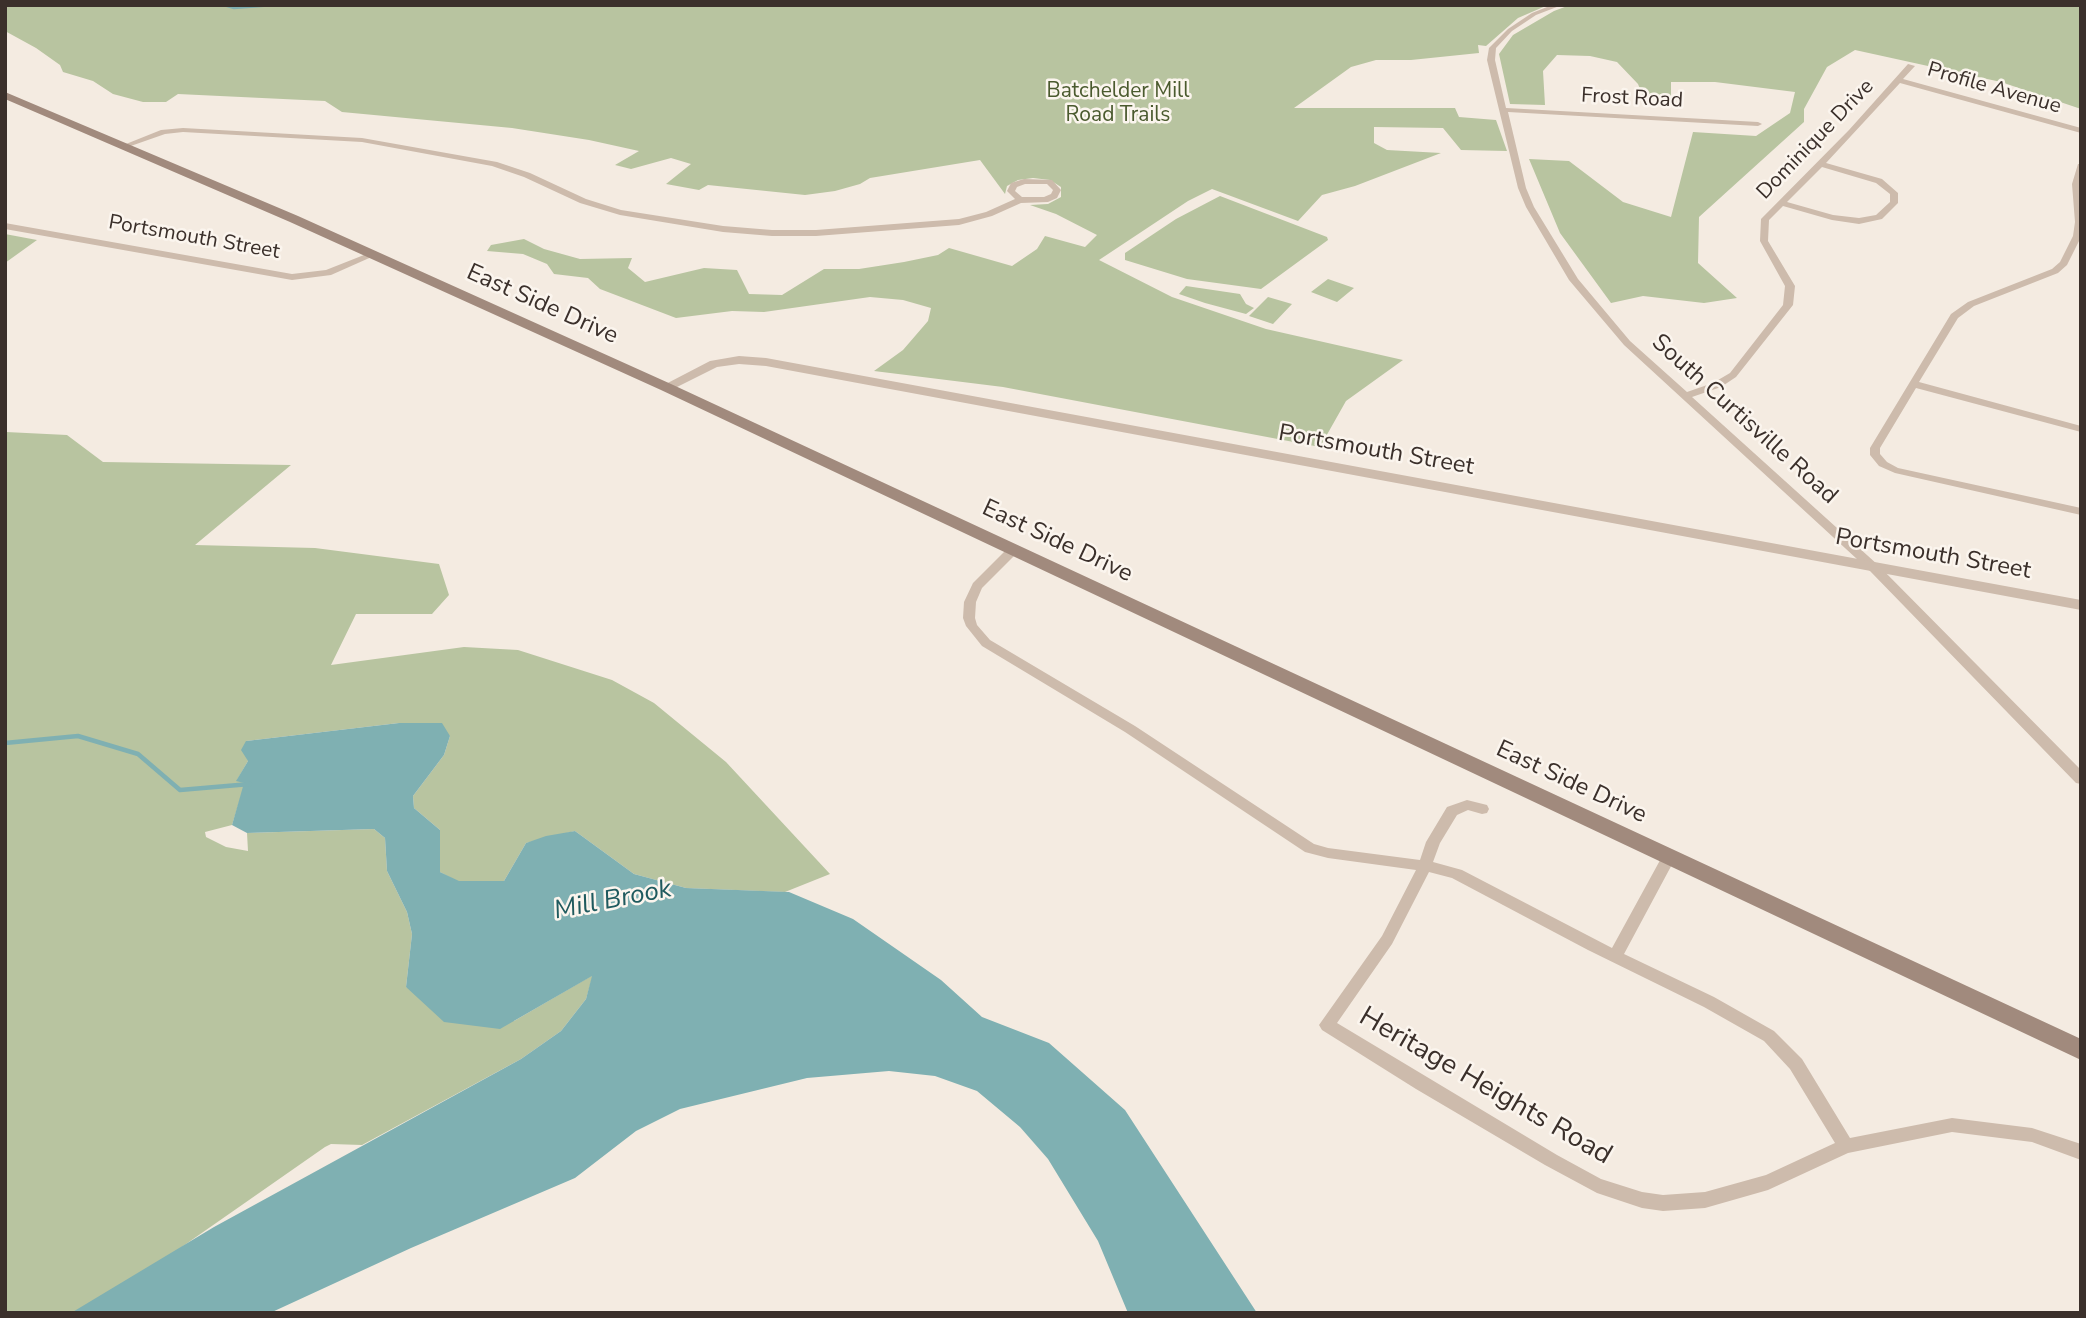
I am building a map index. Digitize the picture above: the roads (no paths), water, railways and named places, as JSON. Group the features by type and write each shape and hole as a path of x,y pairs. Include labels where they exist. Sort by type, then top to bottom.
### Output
{"main road":[{"name":"East Side Drive","path":"5,95 666,387 2081,1051"}],"street":[{"name":"South Curtisville Road","path":"1559,5 1521,21 1500,38 1493,48 1491,60 1522,188 1530,208 1574,280 1627,343 1874,568 2081,779"},
{"name":"Dominique Drive","path":"1684,396 1717,385 1732,375 1788,305 1790,286 1767,249 1763,233 1765,219 1911,66"},
{"name":"Profile Avenue","path":"1898,80 2081,131"},
{"name":"Frost Road","path":"1505,110 1758,124"},
{"path":"125,146 164,132 183,130 362,140 513,170 608,209 751,232 816,233 959,222 989,214 1020,200 1045,200 1054,196 1057,190 1049,182 1024,181 1014,185 1011,191 1020,200"},
{"path":"1782,203 1832,217 1859,221 1879,217 1894,202 1894,193 1879,181 1821,163"},
{"path":"2081,166 2076,184 2079,222 2077,236 2064,263 2044,277 1960,310 1939,338 1875,448 1875,455 1882,464 1923,478 2013,495 2081,512"},
{"name":"Portsmouth Street","path":"5,226 292,277 328,273 372,255"},
{"name":"Portsmouth Street","path":"666,387 714,364 739,360 765,362 2081,605"},
{"path":"1914,384 2081,429"},
{"path":"1014,549 977,586 970,602 969,618 972,626 986,643 1130,729 1310,848 1328,853 1425,866 1457,874 1615,957 1709,1002 1769,1036 1796,1064 1846,1146 1952,1125 2032,1135 2081,1152"},
{"path":"1425,866 1433,842 1452,811 1466,805 1482,809"},
{"path":"1615,957 1669,857"},
{"name":"Heritage Heights Road","path":"1425,866 1373,963 1327,1025 1422,1084 1597,1185 1642,1200 1663,1203 1705,1200 1768,1182 1846,1146"}],"water":[{"path":"399,723 442,723 450,736 444,755 413,796 414,808 440,830 440,872 459,881 504,881 526,843 575,831 634,874 686,888 789,892 853,919 941,980 982,1017 1049,1043 1125,1110 1257,1313 1128,1313 1098,1241 1048,1159 1020,1127 977,1091 935,1076 889,1071 807,1078 680,1109 636,1131 575,1178 411,1248 270,1313 71,1313 214,1227 521,1059 561,1031 586,999 592,976 500,1029 444,1022 406,987 412,934 407,912 387,871 385,838 374,829 247,833 232,825 244,783 236,781 248,761 241,750 246,741"}],"waterway":[{"name":"Mill Brook","path":"224,5 234,8 274,5"},
{"name":"Mill Brook","path":"5,743 78,736 138,754 180,790 250,784"}],"park label":[{"name":"Batchelder Mill Road Trails","path":"1118,104"}]}
